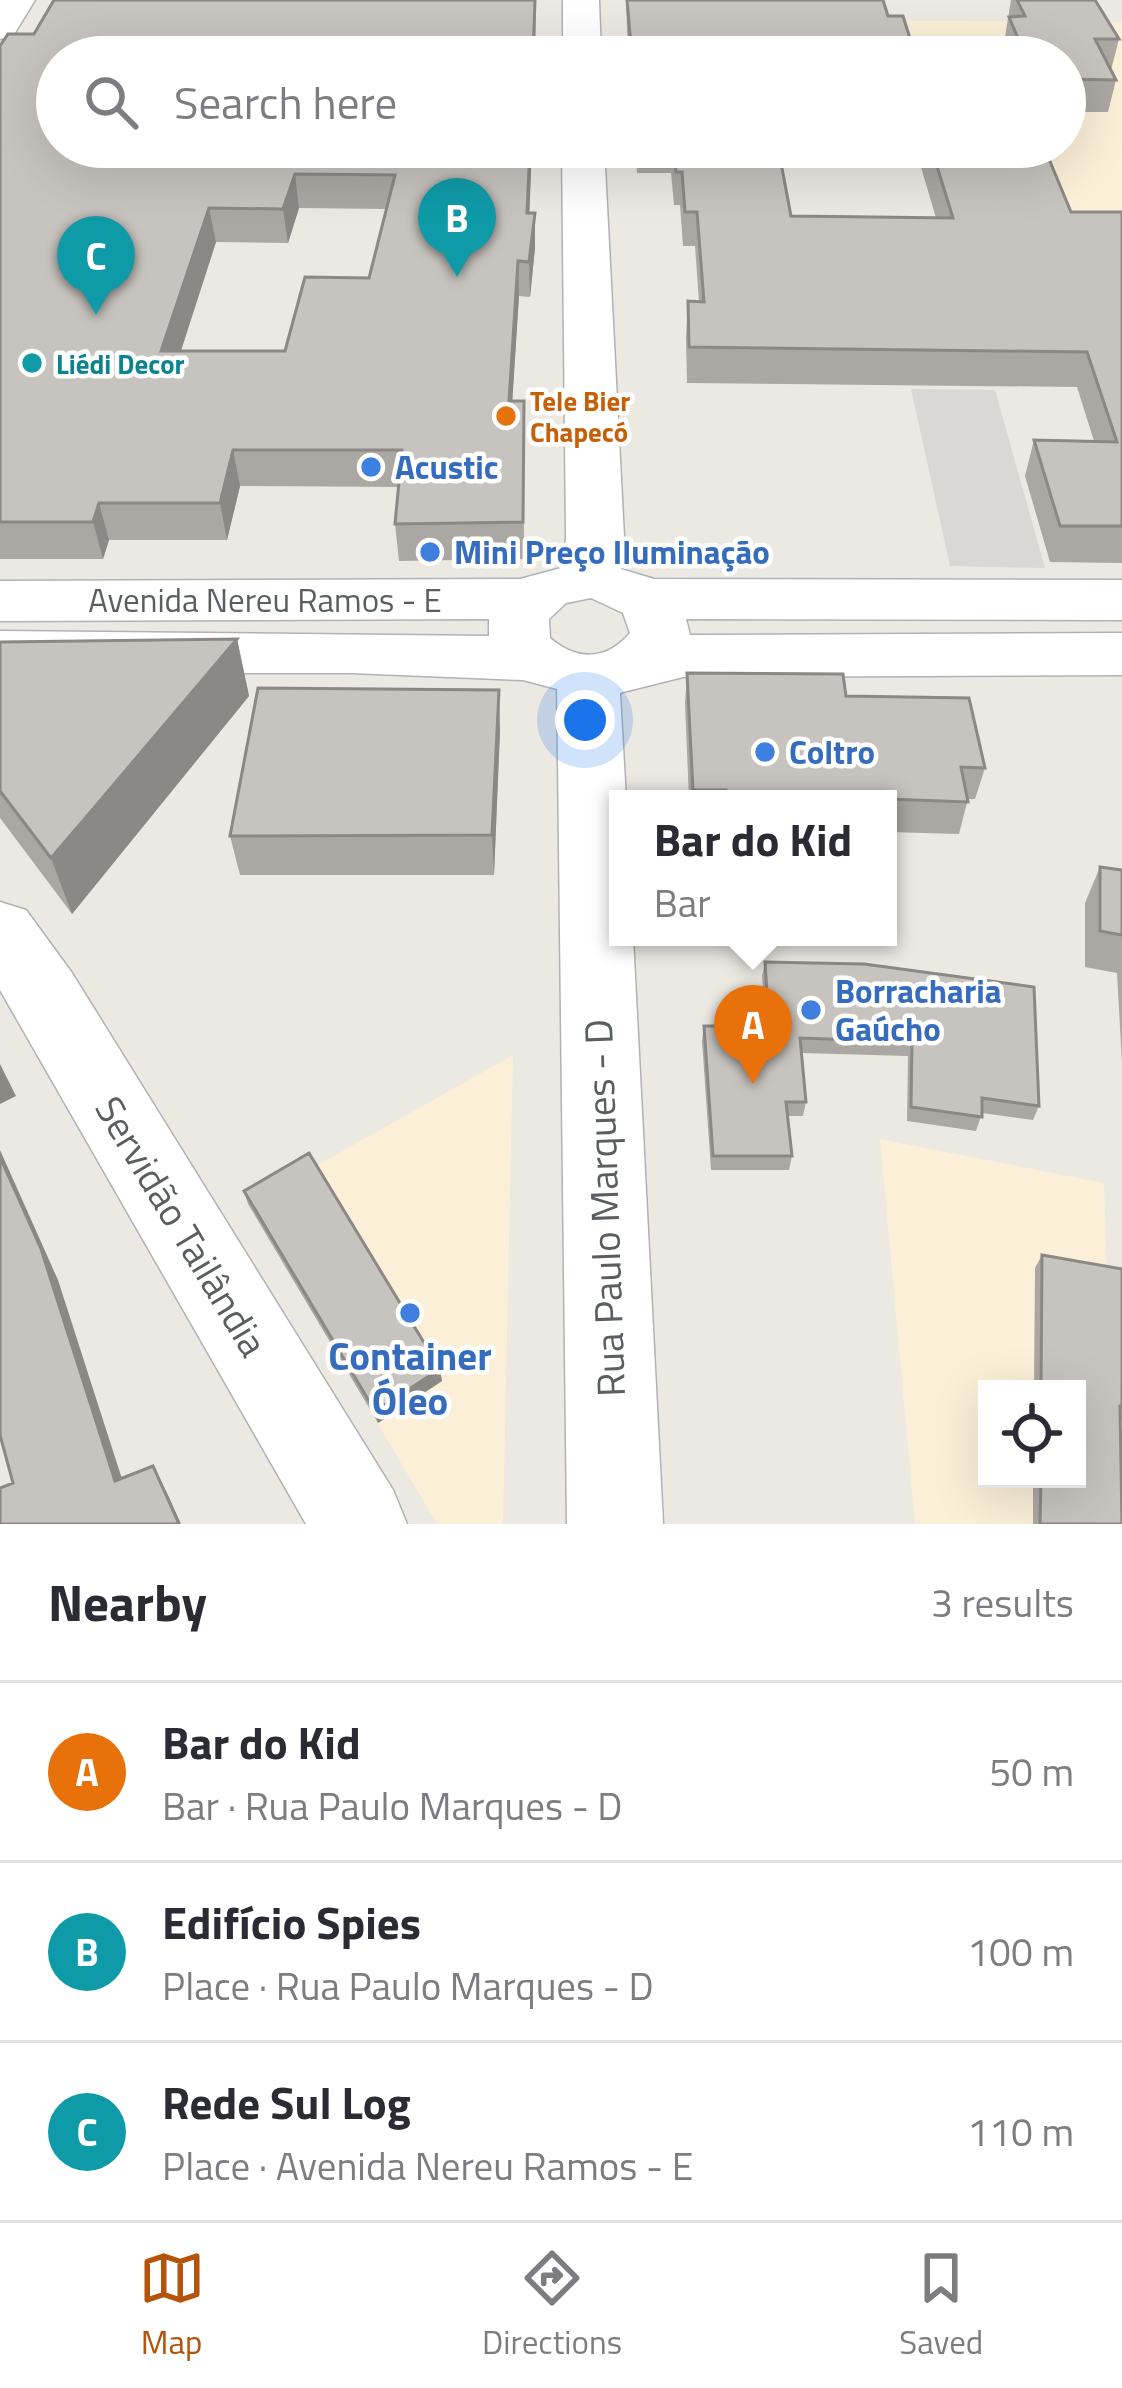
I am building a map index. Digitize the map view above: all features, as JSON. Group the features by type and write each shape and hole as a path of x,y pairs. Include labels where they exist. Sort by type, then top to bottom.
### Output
{"street":[{"path":"0,28 17,0"},
{"path":"581,0 582,36"},
{"path":"585,168 595,537 617,589"},
{"path":"573,649 547,588 1122,600"},
{"name":"Rua Paulo Marques - D","path":"615,1524 573,649 661,633 658,617 617,589"},
{"name":"Avenida Nereu Ramos - E","path":"0,601 682,656 1122,654"},
{"name":"Avenida Nereu Ramos - E","path":"0,652 573,649"},
{"name":"Servidão Tailândia","path":"0,931 45,995 359,1524"}],"shaded area":[{"path":"823,20 1122,22 1122,388 986,386 921,168 1086,168 1086,36 827,36"},
{"path":"911,389 995,390 1045,568 950,566"},
{"name":"Container Óleo","path":"513,1055 503,1524 437,1524 248,1204"},
{"path":"880,1139 1104,1183 1115,1524 915,1524"}],"building":[{"path":"54,0 535,0 534,36 36,36 36,168 529,168 527,213 535,213 529,262 518,261 509,401 524,401 523,522 395,524 402,450 233,450 220,503 99,503 93,522 0,522 0,46 8,34 34,34","holes":["295,174 395,175 369,278 305,277 285,351 161,351 209,208 283,209"]},
{"path":"627,0 883,0 888,16 903,16 909,36 630,36"},
{"path":"1017,0 1095,0 1119,39 1095,39 1116,80 1086,79 1086,36 1017,36 1009,17 1025,16"},
{"path":"676,168 782,168 791,216 953,218 938,168 1053,168 1071,212 1122,212 1122,526 1060,526 1034,440 1117,442 1087,352 689,347 688,301 704,302 697,212 685,212 682,172"},
{"path":"237,639 51,858 0,791 0,642"},
{"path":"687,673 843,674 846,696 969,698 985,768 961,767 968,802 897,799 897,790 693,790"},
{"path":"258,688 499,690 492,835 230,836"},
{"path":"1100,867 1122,870 1122,935 1100,931"},
{"path":"765,962 864,964 1034,987 1039,1106 982,1098 982,1117 911,1107 912,1042 800,1038 806,1102 786,1102 792,1156 713,1156 704,1026 769,1026"},
{"path":"309,1153 440,1369 375,1411 244,1191"},
{"path":"0,1157 41,1249 115,1481 153,1466 179,1524 0,1524 0,1488 13,1483 0,1435"},
{"path":"1042,1255 1122,1269 1122,1524 1040,1524 1041,1488 1086,1488 1086,1380 1041,1380"}],"place":[{"name":"Edifício Spies","path":"457,277"},
{"name":"Rede Sul Log","path":"96,315"},
{"name":"Liédi Decor","path":"32,363"},
{"name":"Tele Bier Chapecó","path":"506,416"},
{"name":"Acustic","path":"371,467"},
{"name":"Mini Preço Iluminação","path":"430,552"},
{"name":"Coltro","path":"765,752"},
{"name":"Borracharia Gaúcho","path":"811,1010"},
{"name":"Bar do Kid","path":"753,1084"},
{"name":"Container Óleo","path":"410,1313"}]}
